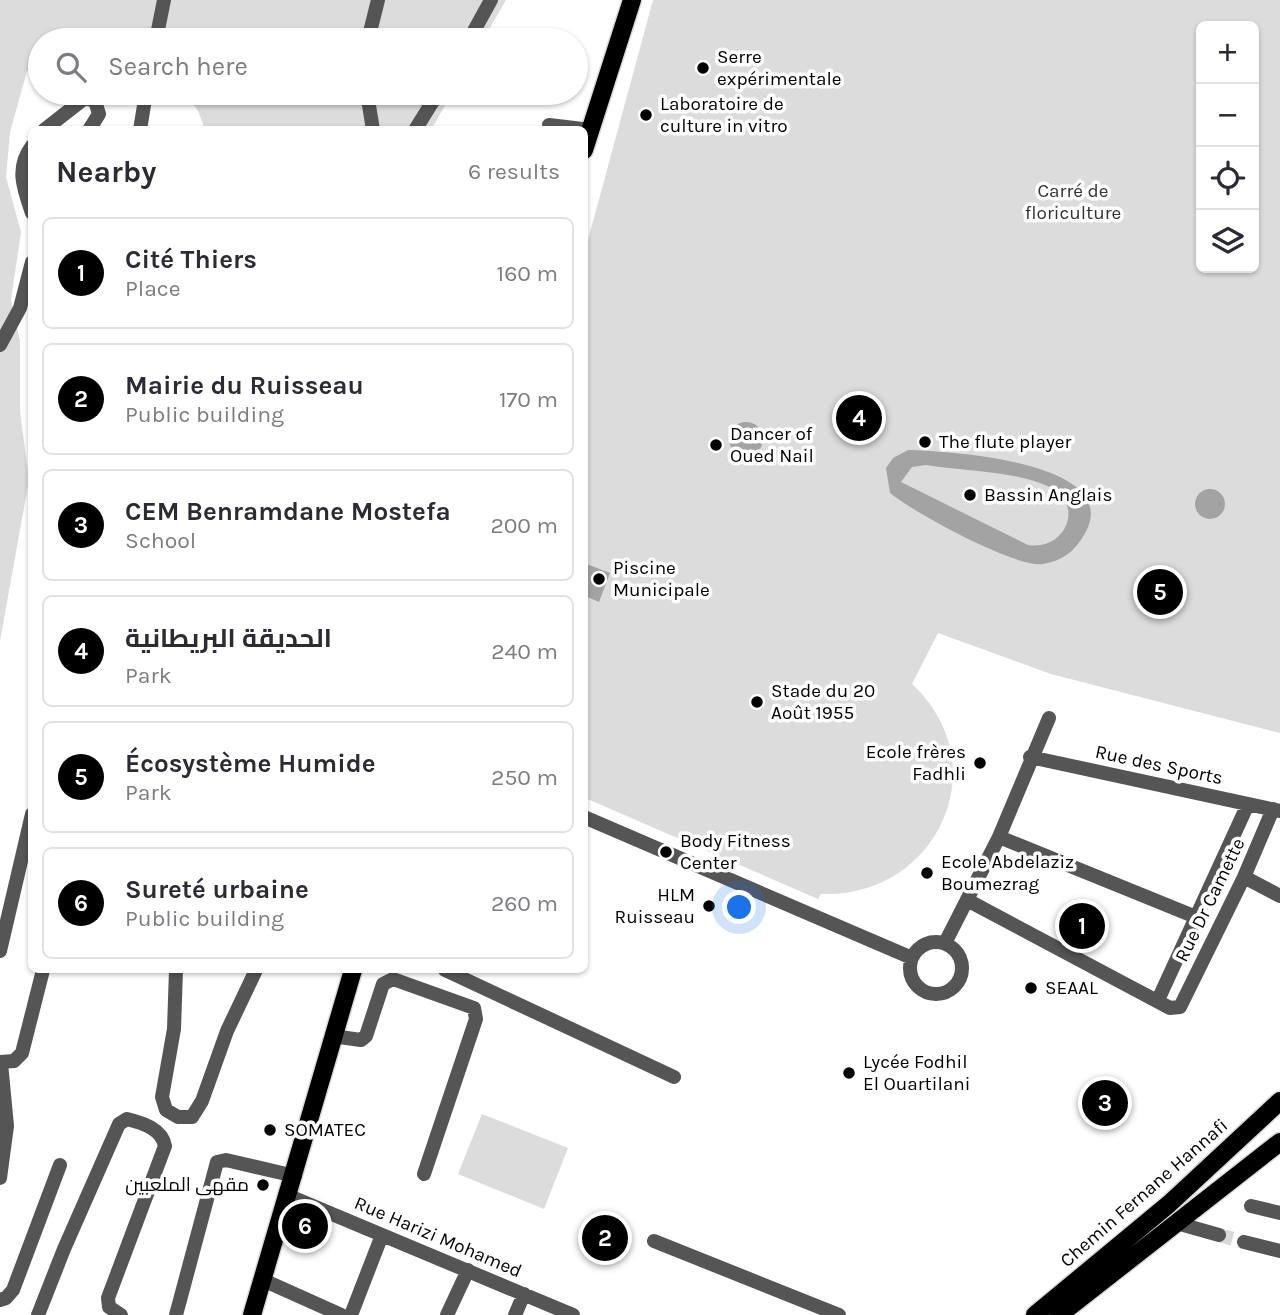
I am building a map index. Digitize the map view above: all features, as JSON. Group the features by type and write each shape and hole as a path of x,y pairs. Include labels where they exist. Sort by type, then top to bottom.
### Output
{"main road":[{"path":"588,139 632,0"},
{"path":"252,1315 295,1176 332,1036 352,973"},
{"name":"Chemin Fernane Hannafi","path":"1035,1315 1169,1204 1280,1101"},
{"name":"Chemin Fernane Hannafi","path":"1059,1315 1180,1224 1280,1142"}],"street":[{"path":"158,28 164,0"},
{"path":"371,28 378,0"},
{"path":"476,28 491,0"},
{"path":"49,126 76,105"},
{"path":"92,126 99,114 96,105"},
{"path":"139,126 143,105"},
{"path":"369,105 372,126"},
{"path":"417,126 431,105"},
{"path":"549,125 557,126"},
{"path":"28,155 20,173 28,200"},
{"path":"0,345 20,308 28,277"},
{"path":"945,943 999,837 1030,757 1049,718"},
{"name":"Rue des Sports","path":"1030,757 1277,810"},
{"path":"967,900 1158,1000 1248,804"},
{"name":"Rue Dr Camette","path":"1158,1000 1170,1008 1180,1007 1277,810"},
{"path":"588,819 912,958"},
{"path":"0,951 28,831"},
{"path":"999,837 1196,917"},
{"path":"1244,877 1280,897"},
{"path":"945,943 957,952 962,969 957,983 946,992 927,992 919,988 911,976 912,958 924,944 945,943"},
{"path":"0,1178 7,1126 1,1063 14,1061 22,1053 42,973"},
{"path":"176,973 174,1029 162,1097 166,1110 178,1117 192,1117 202,1101 227,1031 255,973"},
{"path":"461,973 674,1077"},
{"path":"332,1036 361,1040 366,1036 383,984 393,979 474,1008 476,1019 424,1174"},
{"path":"38,1315 119,1124 127,1119 158,1131 164,1137 165,1146 108,1298 109,1307 121,1315"},
{"path":"176,1315 217,1162 226,1160 295,1176"},
{"path":"0,1300 13,1290 60,1165"},
{"name":"Rue Harizi Mohamed","path":"289,1196 573,1315"},
{"path":"1251,1206 1280,1213"},
{"path":"1180,1224 1219,1235"},
{"path":"351,1315 382,1235"},
{"path":"654,1241 839,1315"},
{"path":"1244,1242 1280,1251"},
{"path":"447,1315 468,1270"},
{"path":"263,1280 341,1315"},
{"path":"515,1315 524,1294"}],"green space":[{"path":"0,0 506,0 490,28 28,28 28,70 10,132 6,177 21,232 11,300 20,341 20,411 28,486 0,641"},
{"name":"Carré de floriculture","path":"653,0 1280,0 1280,733 1051,674 938,633 912,684 938,716 951,752 952,787 943,821 924,851 896,874 862,889 821,894 818,899 588,799 588,240"},
{"path":"194,105 445,105 433,126 204,126"},
{"path":"482,1114 568,1148 544,1209 458,1174"}],"shaded area":[{"path":"746,422 758,427 763,439 758,451 746,456 734,451 729,439 734,427"},
{"path":"908,450 958,453 1027,465 1058,476 1080,491 1091,510 1084,535 1067,554 1043,564 1029,563 988,548 941,525 890,493 886,468 893,458","holes":["926,465 1006,475 1050,487 1061,495 1067,504 1066,525 1061,534 1052,541 1041,545 1028,545 901,482 912,467"]},
{"path":"1210,489 1221,493 1225,504 1221,515 1210,519 1199,515 1195,504 1199,493"},
{"path":"588,565 610,573 599,602 588,597"},
{"path":"1158,570 1170,575 1175,587 1170,599 1158,604 1146,599 1141,587 1146,575"}],"tunnel":[{"path":"1219,1235 1244,1242"}],"place":[{"name":"Serre expérimentale","path":"703,68"},
{"name":"Laboratoire de culture in vitro","path":"646,115"},
{"name":"الحديقة البريطانية","path":"859,418"},
{"name":"The flute player","path":"925,442"},
{"name":"Dancer of Oued Nail","path":"716,445"},
{"name":"Bassin Anglais","path":"970,495"},
{"name":"Piscine Municipale","path":"599,579"},
{"name":"Écosystème Humide","path":"1160,592"},
{"name":"Stade du 20 Août 1955","path":"757,702"},
{"name":"Ecole frères Fadhli","path":"980,763"},
{"name":"Body Fitness Center","path":"666,852"},
{"name":"Ecole Abdelaziz Boumezrag","path":"927,873"},
{"name":"HLM Ruisseau","path":"709,906"},
{"name":"Cité Thiers","path":"1082,926"},
{"name":"SEAAL","path":"1031,988"},
{"name":"Lycée Fodhil El Ouartilani","path":"849,1073"},
{"name":"CEM Benramdane Mostefa","path":"1105,1103"},
{"name":"SOMATEC","path":"270,1130"},
{"name":"مقهى الملعبين","path":"263,1185"},
{"name":"Sureté urbaine","path":"305,1226"},
{"name":"Mairie du Ruisseau","path":"605,1238"}]}
